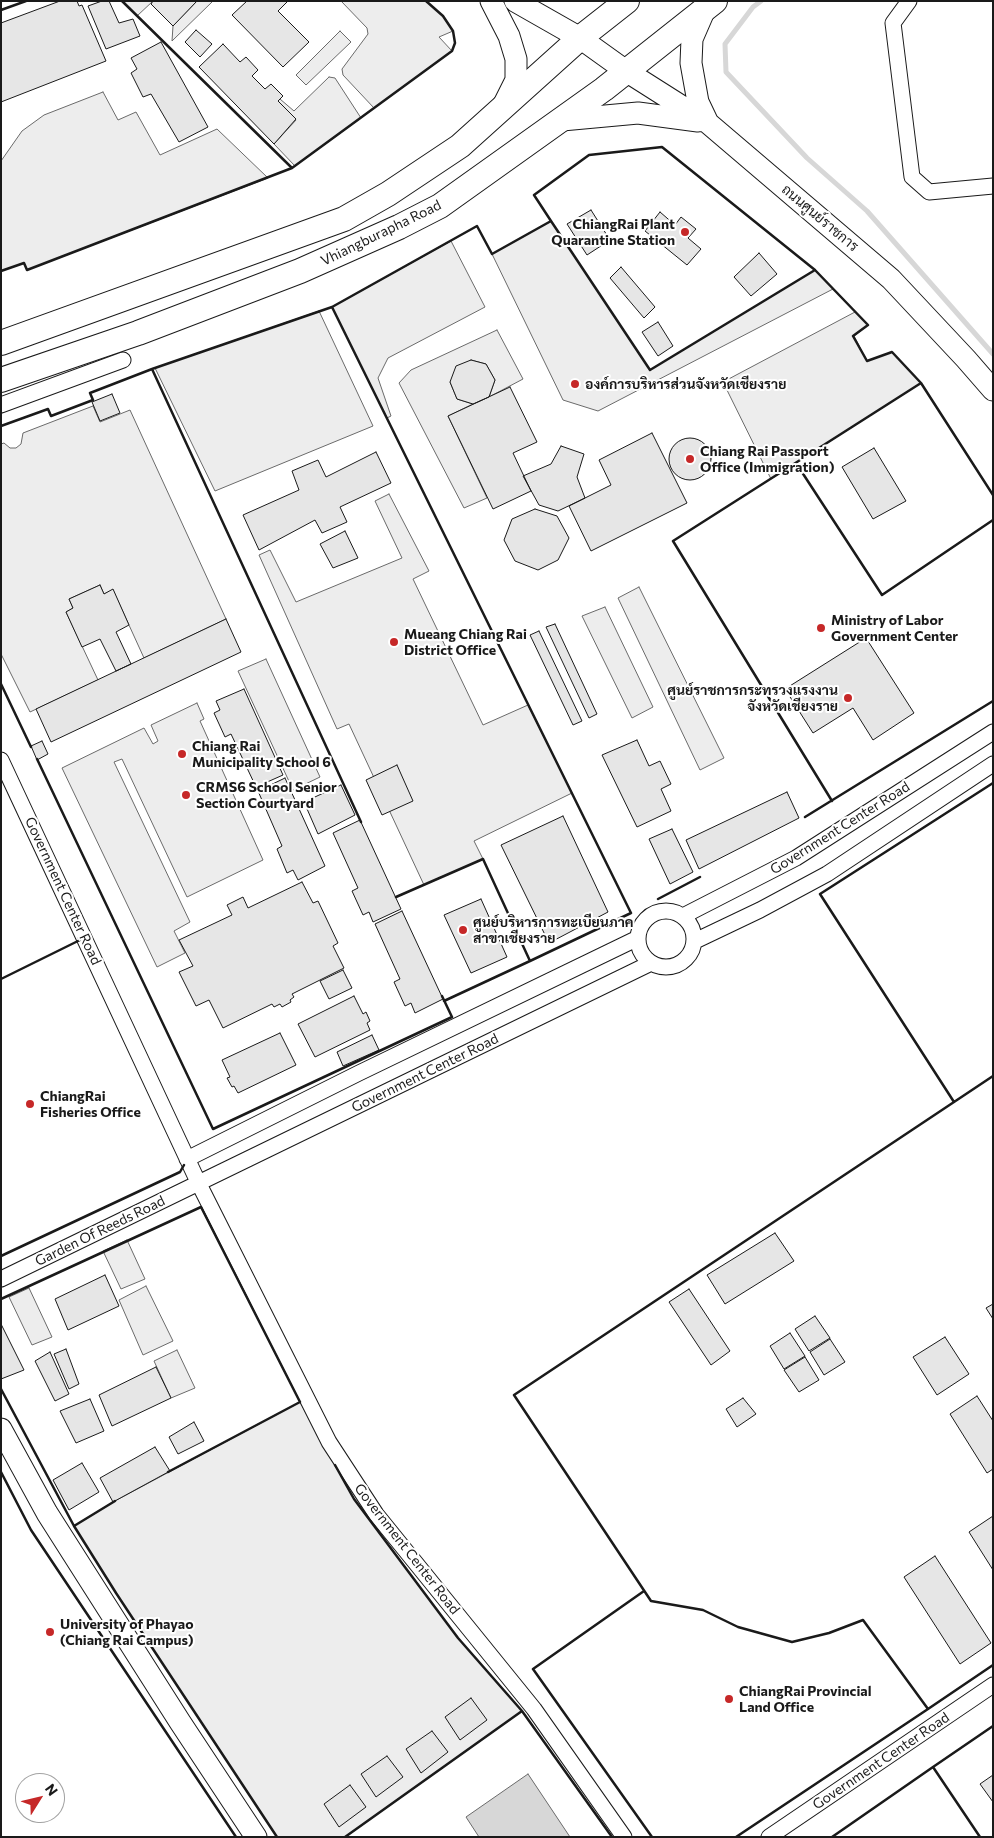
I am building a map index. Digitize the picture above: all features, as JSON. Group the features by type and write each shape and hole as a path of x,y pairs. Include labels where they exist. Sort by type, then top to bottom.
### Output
{"main road":[{"path":"1,343 344,218 388,194 460,146 580,38 627,1"},
{"name":"Vhiangburapha Road","path":"1,380 138,333 300,271 399,227 440,206 562,120 710,5"},
{"path":"420,174 433,174 440,176 445,181 448,189 440,206"}],"street":[{"path":"491,1 509,36 516,59 516,80 503,107"},
{"name":"ถนนศูนย์ราชการ","path":"514,1 580,38 626,71 708,123 892,279 993,390"},
{"path":"909,1 893,23 912,177 930,192 993,186"},
{"path":"708,123 698,102 691,63 692,39 710,5"},
{"path":"562,120 638,113 708,123"},
{"path":"1,406 123,360"},
{"name":"Government Center Road","path":"682,916 796,858 993,732"},
{"name":"Government Center Road","path":"1,760 199,1184 329,1442 376,1514 534,1709 624,1837"},
{"path":"695,941 760,910 827,874 993,764"},
{"path":"668,910 690,922 694,931 695,941 687,958 679,964 670,967 660,967 651,963 644,956 639,948 638,938 642,924 653,914 668,910"},
{"name":"Government Center Road","path":"187,1159 360,1072 638,938"},
{"name":"Government Center Road","path":"199,1184 651,963"},
{"name":"Garden Of Reeds Road","path":"1,1279 199,1184"},
{"path":"1,1429 47,1513 180,1722 256,1837"},
{"name":"Government Center Road","path":"769,1837 993,1685"}],"shaded area":[{"path":"122,1 153,1 137,16"},
{"path":"197,1 213,1 172,41 173,26"},
{"path":"341,1 426,1 443,16 453,31 439,37 452,51 374,108 343,75 342,69 368,34 367,28"},
{"path":"340,31 351,42 306,85 296,75"},
{"path":"329,77 335,78 361,118 295,166 274,144 296,120 278,101 280,99 294,111"},
{"path":"103,92 118,120 136,112 160,155 217,129 268,178 27,270 24,263 1,271 1,161 22,131 44,115"},
{"path":"551,221 650,370 815,270 833,289 598,411 563,400 492,254"},
{"path":"451,241 485,307 388,358 378,378 391,416 387,418 332,307"},
{"path":"319,311 373,426 215,491 155,368"},
{"path":"855,312 868,325 854,336 867,361 892,352 921,383 771,479 723,382"},
{"path":"497,330 523,379 489,397 495,380 486,364 471,360 450,382 457,399 473,404 448,416 487,498 464,508 399,383 411,370"},
{"path":"93,406 100,422 130,410 226,619 144,658 113,590 104,594 100,585 69,599 73,608 66,612 98,680 30,712 1,654 1,444 4,443 10,448 16,448 21,444 23,433"},
{"path":"389,494 429,571 413,579 483,725 528,705 572,793 474,841 483,859 424,885 349,724 337,729 259,555 270,550 296,602 402,558 375,501"},
{"path":"639,587 724,758 700,770 618,598"},
{"path":"605,607 653,707 632,718 582,616"},
{"path":"266,659 320,777 293,790 238,671"},
{"path":"197,703 204,719 200,721 263,860 187,897 122,759 114,762 190,922 174,931 185,953 157,967 62,768 144,728 153,744 158,741 151,725"},
{"path":"127,1240 145,1279 121,1289 103,1251"},
{"path":"146,1286 173,1341 143,1355 119,1300"},
{"path":"29,1288 52,1337 32,1345 9,1297"},
{"path":"177,1350 195,1388 171,1398 154,1361"},
{"path":"300,1402 354,1499 458,1638 522,1711 345,1837 277,1837 74,1526 113,1502"},
{"path":"528,1774 570,1837 479,1837 466,1817"}],"building":[{"path":"60,1 77,1 79,6 82,5 106,61 1,102 1,23"},
{"path":"102,1 109,1 119,23 133,19 140,36 106,49 88,6"},
{"path":"153,1 197,1 173,26 151,4"},
{"path":"247,1 288,1 278,11 309,42 283,67 232,15"},
{"path":"196,30 212,44 200,57 185,42"},
{"path":"161,42 208,127 179,142 151,94 143,97 131,73 137,69 131,58"},
{"path":"223,44 240,62 246,57 258,70 252,76 265,89 271,84 283,96 278,101 296,119 274,144 199,67"},
{"path":"591,210 610,240 587,255 567,224"},
{"path":"660,212 675,225 681,217 696,229 688,238 701,249 687,265 645,231"},
{"path":"759,253 777,274 751,296 734,277"},
{"path":"621,267 655,307 644,318 610,278"},
{"path":"658,322 673,346 658,356 642,332"},
{"path":"471,360 486,364 495,380 489,397 473,404 457,399 450,382 456,366"},
{"path":"510,387 537,442 513,453 531,491 493,509 448,416"},
{"path":"112,394 120,413 100,421 92,402"},
{"path":"652,433 687,503 591,551 569,506 611,485 599,460"},
{"name":"Chiang Rai Passport Office (Immigration)","path":"690,438 705,444 711,459 705,474 690,480 675,474 669,459 675,444"},
{"path":"561,446 584,454 577,477 585,498 558,511 539,505 523,476 551,464"},
{"path":"874,448 906,501 873,519 842,467"},
{"path":"376,452 391,483 340,507 347,522 322,533 315,520 259,550 243,515 299,490 292,471 318,460 326,477"},
{"path":"535,509 557,516 569,538 558,560 538,570 515,561 504,540 512,519"},
{"path":"345,531 358,558 333,568 320,544"},
{"path":"100,585 104,594 113,589 129,625 116,632 131,664 116,671 100,639 82,647 66,612 73,608 69,599"},
{"path":"226,619 241,652 51,742 36,709"},
{"path":"555,624 597,714 589,718 546,627"},
{"path":"539,631 582,721 573,725 530,635"},
{"name":"ศูนย์ราชการกระทรวงแรงงาน จังหวัดเชียงราย","path":"866,638 914,713 873,740 853,708 813,733 785,689"},
{"path":"244,689 283,775 256,787 231,734 225,737 214,713 220,710 216,701"},
{"path":"637,740 649,766 660,761 671,784 661,789 671,811 637,827 602,755"},
{"path":"42,741 48,754 37,760 31,746"},
{"path":"397,765 413,801 382,815 366,780"},
{"path":"285,778 325,866 298,880 293,870 287,873 277,849 282,846 258,791"},
{"path":"341,785 355,815 318,834 304,802"},
{"path":"787,792 799,818 699,869 686,840"},
{"path":"563,816 608,912 549,943 501,845"},
{"path":"360,820 401,909 373,922 369,912 363,915 352,891 358,888 333,833"},
{"path":"672,829 693,872 670,884 649,839"},
{"path":"302,882 313,903 318,901 338,943 333,946 344,968 292,994 294,997 290,1000 291,1002 282,1007 280,1004 274,1007 272,1004 223,1028 209,1000 196,1006 179,972 193,966 179,940 232,915 227,905 243,897 248,908"},
{"path":"481,899 507,957 471,973 444,915"},
{"path":"402,911 443,999 415,1013 411,1003 405,1006 394,982 400,979 375,924"},
{"path":"343,970 352,988 329,999 320,981"},
{"path":"354,996 363,1014 366,1012 370,1021 367,1023 370,1030 315,1057 298,1024"},
{"path":"280,1033 296,1065 238,1093 227,1078 230,1077 222,1060"},
{"path":"372,1035 379,1050 343,1066 337,1052"},
{"path":"775,1233 794,1261 725,1304 707,1275"},
{"path":"105,1275 119,1306 68,1330 55,1299"},
{"path":"689,1289 730,1351 711,1365 669,1302"},
{"path":"993,1304 993,1319 986,1308"},
{"path":"815,1316 830,1338 809,1351 795,1329"},
{"path":"1,1324 24,1370 1,1379"},
{"path":"790,1333 805,1356 784,1369 770,1346"},
{"path":"945,1337 969,1374 937,1395 913,1357"},
{"path":"830,1339 845,1362 824,1375 810,1352"},
{"path":"66,1349 79,1384 69,1389 54,1354"},
{"path":"50,1352 69,1394 55,1401 35,1361"},
{"path":"805,1357 819,1380 799,1392 784,1370"},
{"path":"156,1367 171,1398 112,1426 99,1395"},
{"path":"977,1396 993,1421 993,1469 987,1473 950,1414"},
{"path":"743,1398 756,1414 737,1427 726,1409"},
{"path":"90,1399 104,1431 76,1443 60,1411"},
{"path":"194,1422 204,1441 178,1454 169,1437"},
{"path":"155,1447 170,1471 113,1502 100,1478"},
{"path":"82,1463 99,1492 69,1510 53,1480"},
{"path":"993,1516 993,1570 969,1532"},
{"path":"935,1556 991,1643 960,1664 904,1577"},
{"path":"471,1698 487,1720 460,1740 445,1717"},
{"path":"432,1731 448,1752 421,1773 406,1749"},
{"path":"387,1756 403,1777 376,1797 361,1774"},
{"path":"993,1775 993,1802 980,1784"},
{"path":"350,1785 366,1807 339,1827 324,1804"}],"waterway":[{"path":"761,1 753,7 725,44 726,72 807,158 867,211 993,354"}],"wall":[{"path":"1,10 26,1"},
{"path":"1,271 24,263 27,270 292,168 122,1"},
{"path":"292,168 452,51 455,43 453,31 443,16 426,1"},
{"path":"551,221 534,195 589,155 662,147 815,270"},
{"path":"332,307 477,226 492,254 551,221 650,370 815,270 868,325 853,336 867,361 892,352 921,383 673,541 832,801"},
{"path":"1,426 48,409 51,416 93,400 90,393 152,369 332,307 631,913 530,961 483,859 396,897"},
{"path":"152,369 361,822"},
{"path":"921,383 993,495"},
{"path":"796,463 882,595 993,520"},
{"path":"1,684 31,747"},
{"path":"805,817 993,701"},
{"path":"37,759 213,1129 452,1017 442,996"},
{"path":"993,783 820,894 954,1102 993,1076"},
{"path":"658,899 700,877"},
{"path":"1,979 80,940 79,938"},
{"path":"444,1001 530,961"},
{"path":"954,1102 514,1395 651,1601 703,1610 738,1627 792,1642 829,1633 863,1620 928,1709 993,1665"},
{"path":"1,1256 180,1172 184,1165"},
{"path":"1,1299 201,1207 300,1402 168,1472"},
{"path":"1,1389 74,1526 115,1501"},
{"path":"335,1465 354,1499 458,1638 522,1711 345,1837"},
{"path":"1,1472 31,1530 236,1837"},
{"path":"74,1526 277,1837"},
{"path":"644,1591 533,1669 652,1837"},
{"path":"736,1837 928,1709"},
{"path":"522,1711 612,1837"},
{"path":"933,1767 993,1726"},
{"path":"832,1837 933,1767 980,1837"}],"place":[{"name":"ChiangRai Plant Quarantine Station","path":"685,232"},
{"name":"องค์การบริหารส่วนจังหวัดเชียงราย","path":"575,384"},
{"name":"Chiang Rai Passport Office (Immigration)","path":"690,459"},
{"name":"Ministry of Labor Government Center","path":"821,628"},
{"name":"Mueang Chiang Rai District Office","path":"394,642"},
{"name":"ศูนย์ราชการกระทรวงแรงงาน จังหวัดเชียงราย","path":"848,698"},
{"name":"Chiang Rai Municipality School 6","path":"182,754"},
{"name":"CRMS6 School Senior Section Courtyard","path":"186,795"},
{"name":"ศูนย์บริหารการทะเบียนภาค สาขาเชียงราย","path":"463,930"},
{"name":"ChiangRai Fisheries Office","path":"30,1104"},
{"name":"University of Phayao (Chiang Rai Campus)","path":"50,1632"},
{"name":"ChiangRai Provincial Land Office","path":"729,1699"}]}
